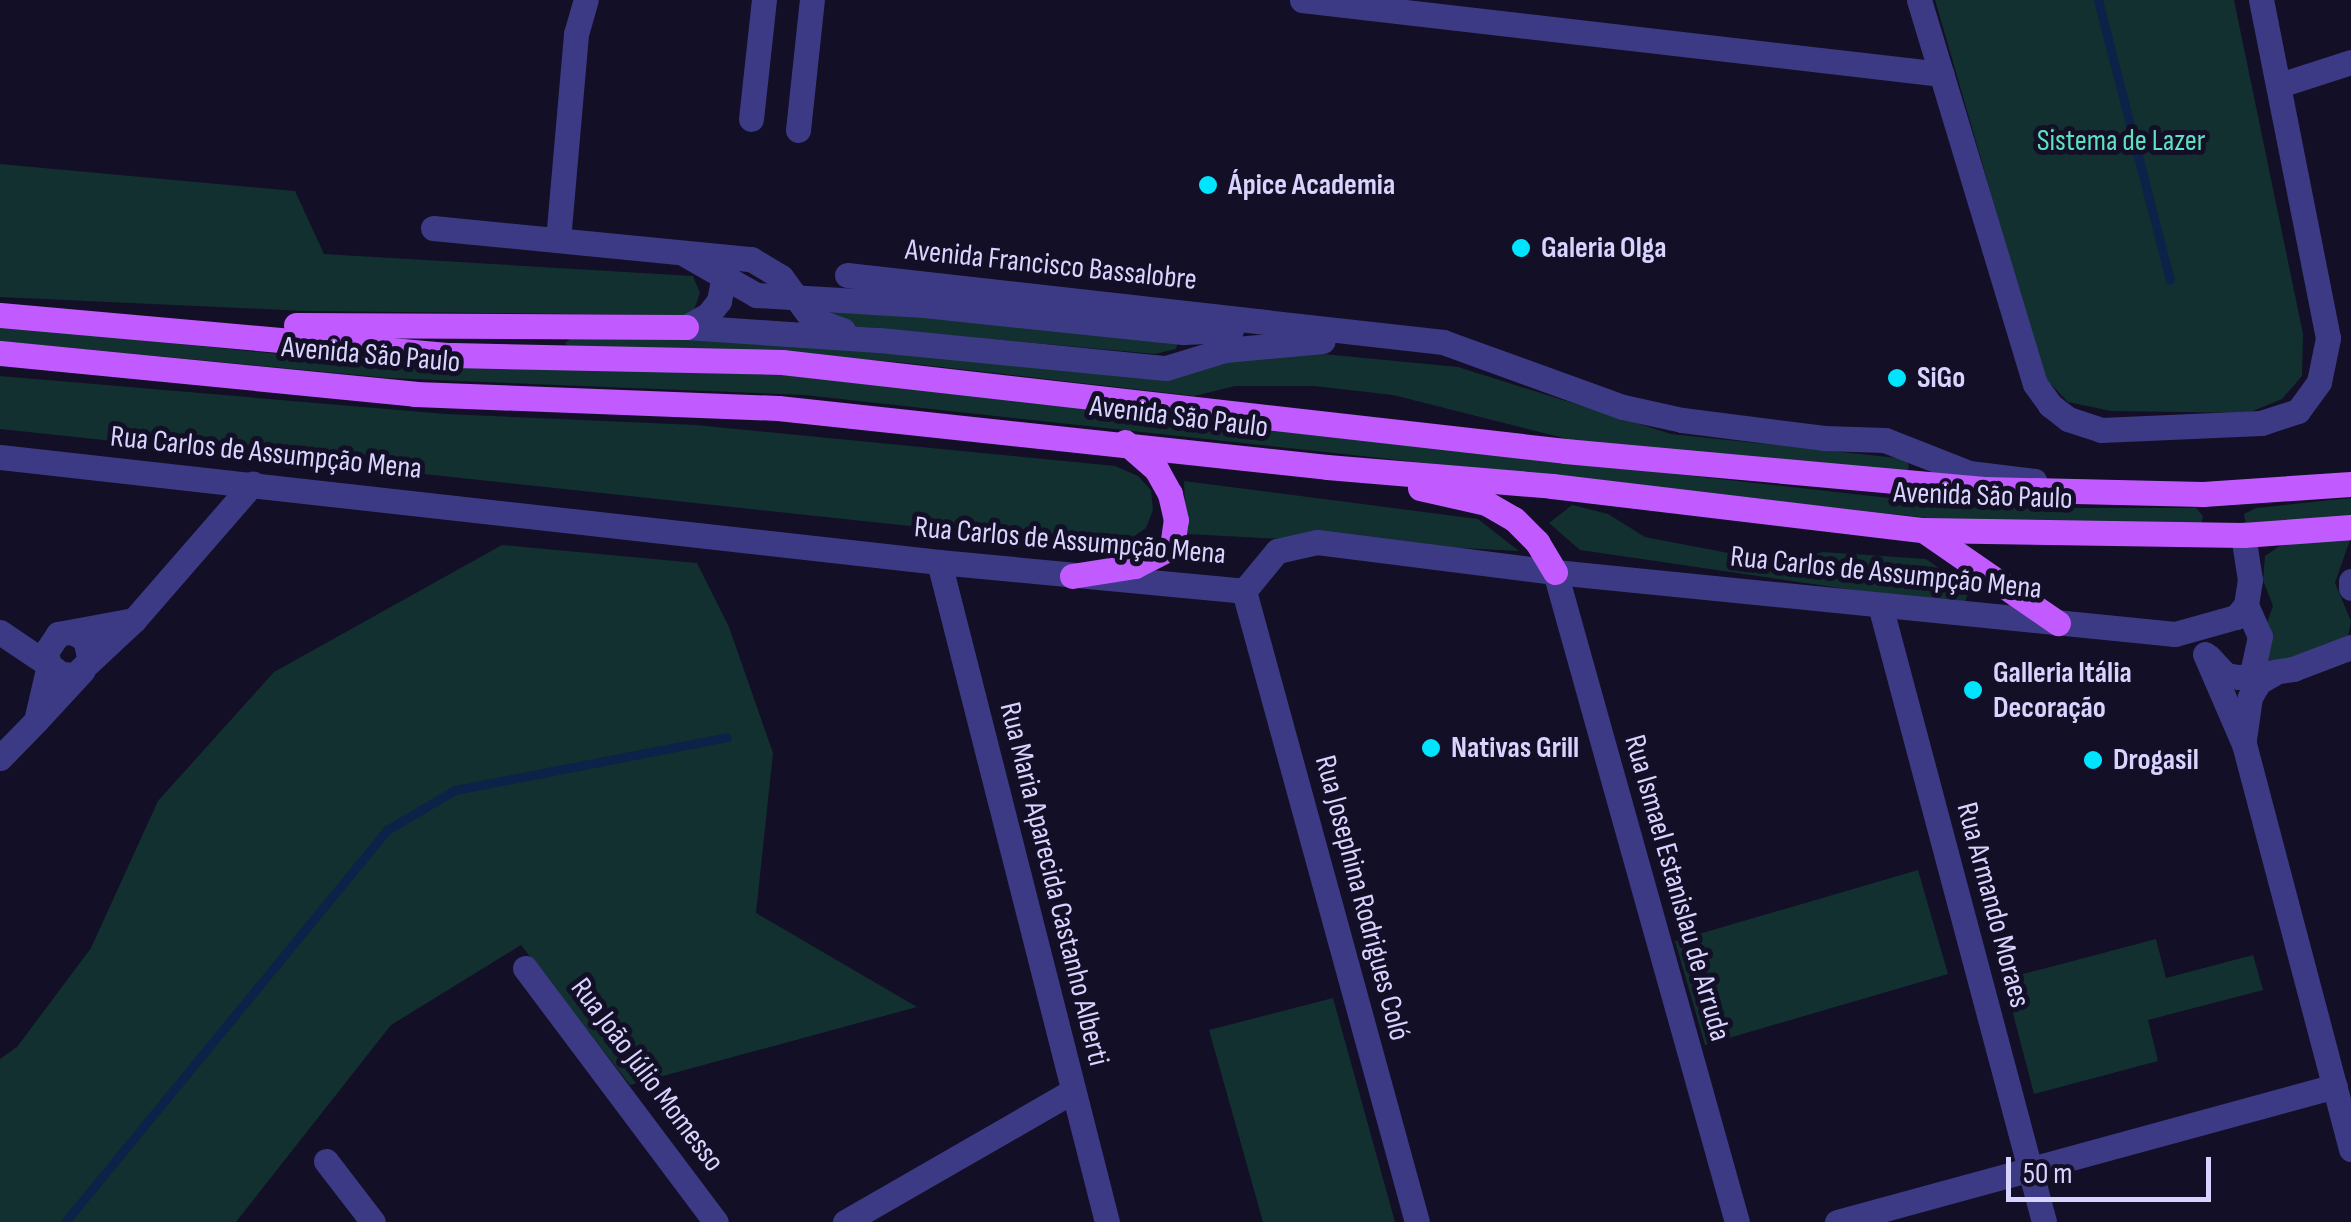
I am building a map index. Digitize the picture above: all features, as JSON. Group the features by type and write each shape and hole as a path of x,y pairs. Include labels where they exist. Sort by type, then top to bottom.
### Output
{"main road":[{"name":"Avenida São Paulo","path":"0,315 452,355 782,362 1565,451 1984,489 2204,494 2351,484"},
{"path":"113,322 686,327"},
{"name":"Avenida São Paulo","path":"0,352 415,394 778,408 1125,442 1327,467 1552,486 1923,530 2243,535 2351,527"},
{"path":"1072,576 1135,566 1156,559 1172,546 1176,520 1170,494 1156,469 1125,442"},
{"path":"1327,467 1486,503 1514,519 1538,542 1555,572"},
{"path":"2204,494 2230,510 2243,535"},
{"path":"1923,530 2058,623"}],"street":[{"path":"572,0 576,34"},
{"path":"558,240 576,34 586,0"},
{"path":"751,119 764,0"},
{"path":"798,130 812,0"},
{"path":"1302,0 1942,74"},
{"path":"1919,0 2022,351 2050,405 2068,419 2101,430 2261,423 2298,411 2319,382 2328,338 2261,0"},
{"path":"2280,85 2351,62"},
{"path":"433,228 686,255 726,267 756,295 924,305 1183,332 1232,330 1248,320"},
{"path":"686,327 708,315 719,301 726,267"},
{"name":"Avenida Francisco Bassalobre","path":"847,275 1443,342"},
{"path":"797,297 805,311 822,325 880,340"},
{"path":"686,327 880,340 1166,368 1225,350 1298,341 1443,342 1623,407 1735,427 1885,440 1970,473 2084,492"},
{"name":"Rua Carlos de Assumpção Mena","path":"0,457 939,562 1244,591 1276,551 1317,542 1555,572 2175,634"},
{"path":"0,758 134,620 254,483"},
{"path":"2175,634 2236,617 2246,605 2250,580 2243,535"},
{"name":"Rua Maria Aparecida Castanho Alberti","path":"939,562 1107,1222"},
{"name":"Rua Ismael Estanislau de Arruda","path":"1555,572 1736,1222"},
{"name":"Rua Josephina Rodrigues Coló","path":"1244,591 1416,1222"},
{"name":"Rua Armando Moraes","path":"1880,605 2044,1222"},
{"path":"2244,744 2250,697 2263,674 2260,636 2246,605"},
{"path":"0,632 68,631 134,620"},
{"path":"36,722 50,666 48,644 68,631"},
{"path":"68,631 89,645 86,666"},
{"path":"0,632 67,676 86,666"},
{"path":"2175,634 2226,674 2263,674 2348,650"},
{"path":"2205,654 2244,744 2351,1150"},
{"name":"Rua João Júlio Momesso","path":"525,968 716,1222"},
{"path":"1837,1222 2335,1086"},
{"path":"845,1222 1073,1092"},
{"path":"326,1161 373,1222"}],"green space":[{"name":"Sistema de Lazer","path":"1935,0 2234,0 2303,334 2302,376 2282,399 2248,413 2111,411 2068,402 2044,377"},
{"path":"0,164 295,191 324,254 693,276 700,293 694,310 683,315 306,311 0,297"},
{"path":"831,303 1179,338 1176,349 1155,354 829,324 824,319"},
{"path":"0,326 378,364 786,375 1984,508 2196,508 2203,516 2201,525 1983,524 804,395 388,378 0,341"},
{"path":"571,338 713,340 1165,374 1239,354 1292,351 1458,367 1671,434 1907,459 1909,467 1906,473 1591,445 1393,395 1314,386 1235,386 1194,396 897,362 726,349 570,348 565,343"},
{"path":"0,376 446,414 696,425 1115,466 1138,476 1151,490 1153,510 1146,528 1117,548 0,429"},
{"path":"1184,481 1478,519 1519,551 1186,534"},
{"path":"2351,498 2351,517 2246,525 2244,514 2256,508"},
{"path":"1572,505 1608,514 1645,537 1780,563 1823,552 1926,559 1970,590 1963,606 1580,550 1549,523"},
{"path":"2351,537 2335,583 2351,621 2348,636 2283,661 2264,660 2264,631 2273,606 2263,580 2265,556 2287,541"},
{"path":"502,545 697,563 729,627 773,753 756,913 917,1007 630,1085 521,945 391,1025 236,1222 0,1222 0,1059 17,1047 91,948 158,801 274,672"},
{"path":"1918,870 1948,974 1705,1045 1675,941"},
{"path":"2156,939 2166,978 2253,955 2263,990 2148,1020 2158,1061 2034,1094 2004,979"},
{"path":"1333,998 1395,1222 1263,1222 1209,1030"}],"waterway":[{"path":"2098,0 2170,280"},
{"path":"65,1222 387,830 455,790 727,737"}],"place":[{"name":"Ápice Academia","path":"1208,185"},
{"name":"Galeria Olga","path":"1521,248"},
{"name":"SiGo","path":"1897,378"},
{"name":"Galleria Itália Decoração","path":"1973,690"},
{"name":"Nativas Grill","path":"1431,748"},
{"name":"Drogasil","path":"2093,760"}]}
